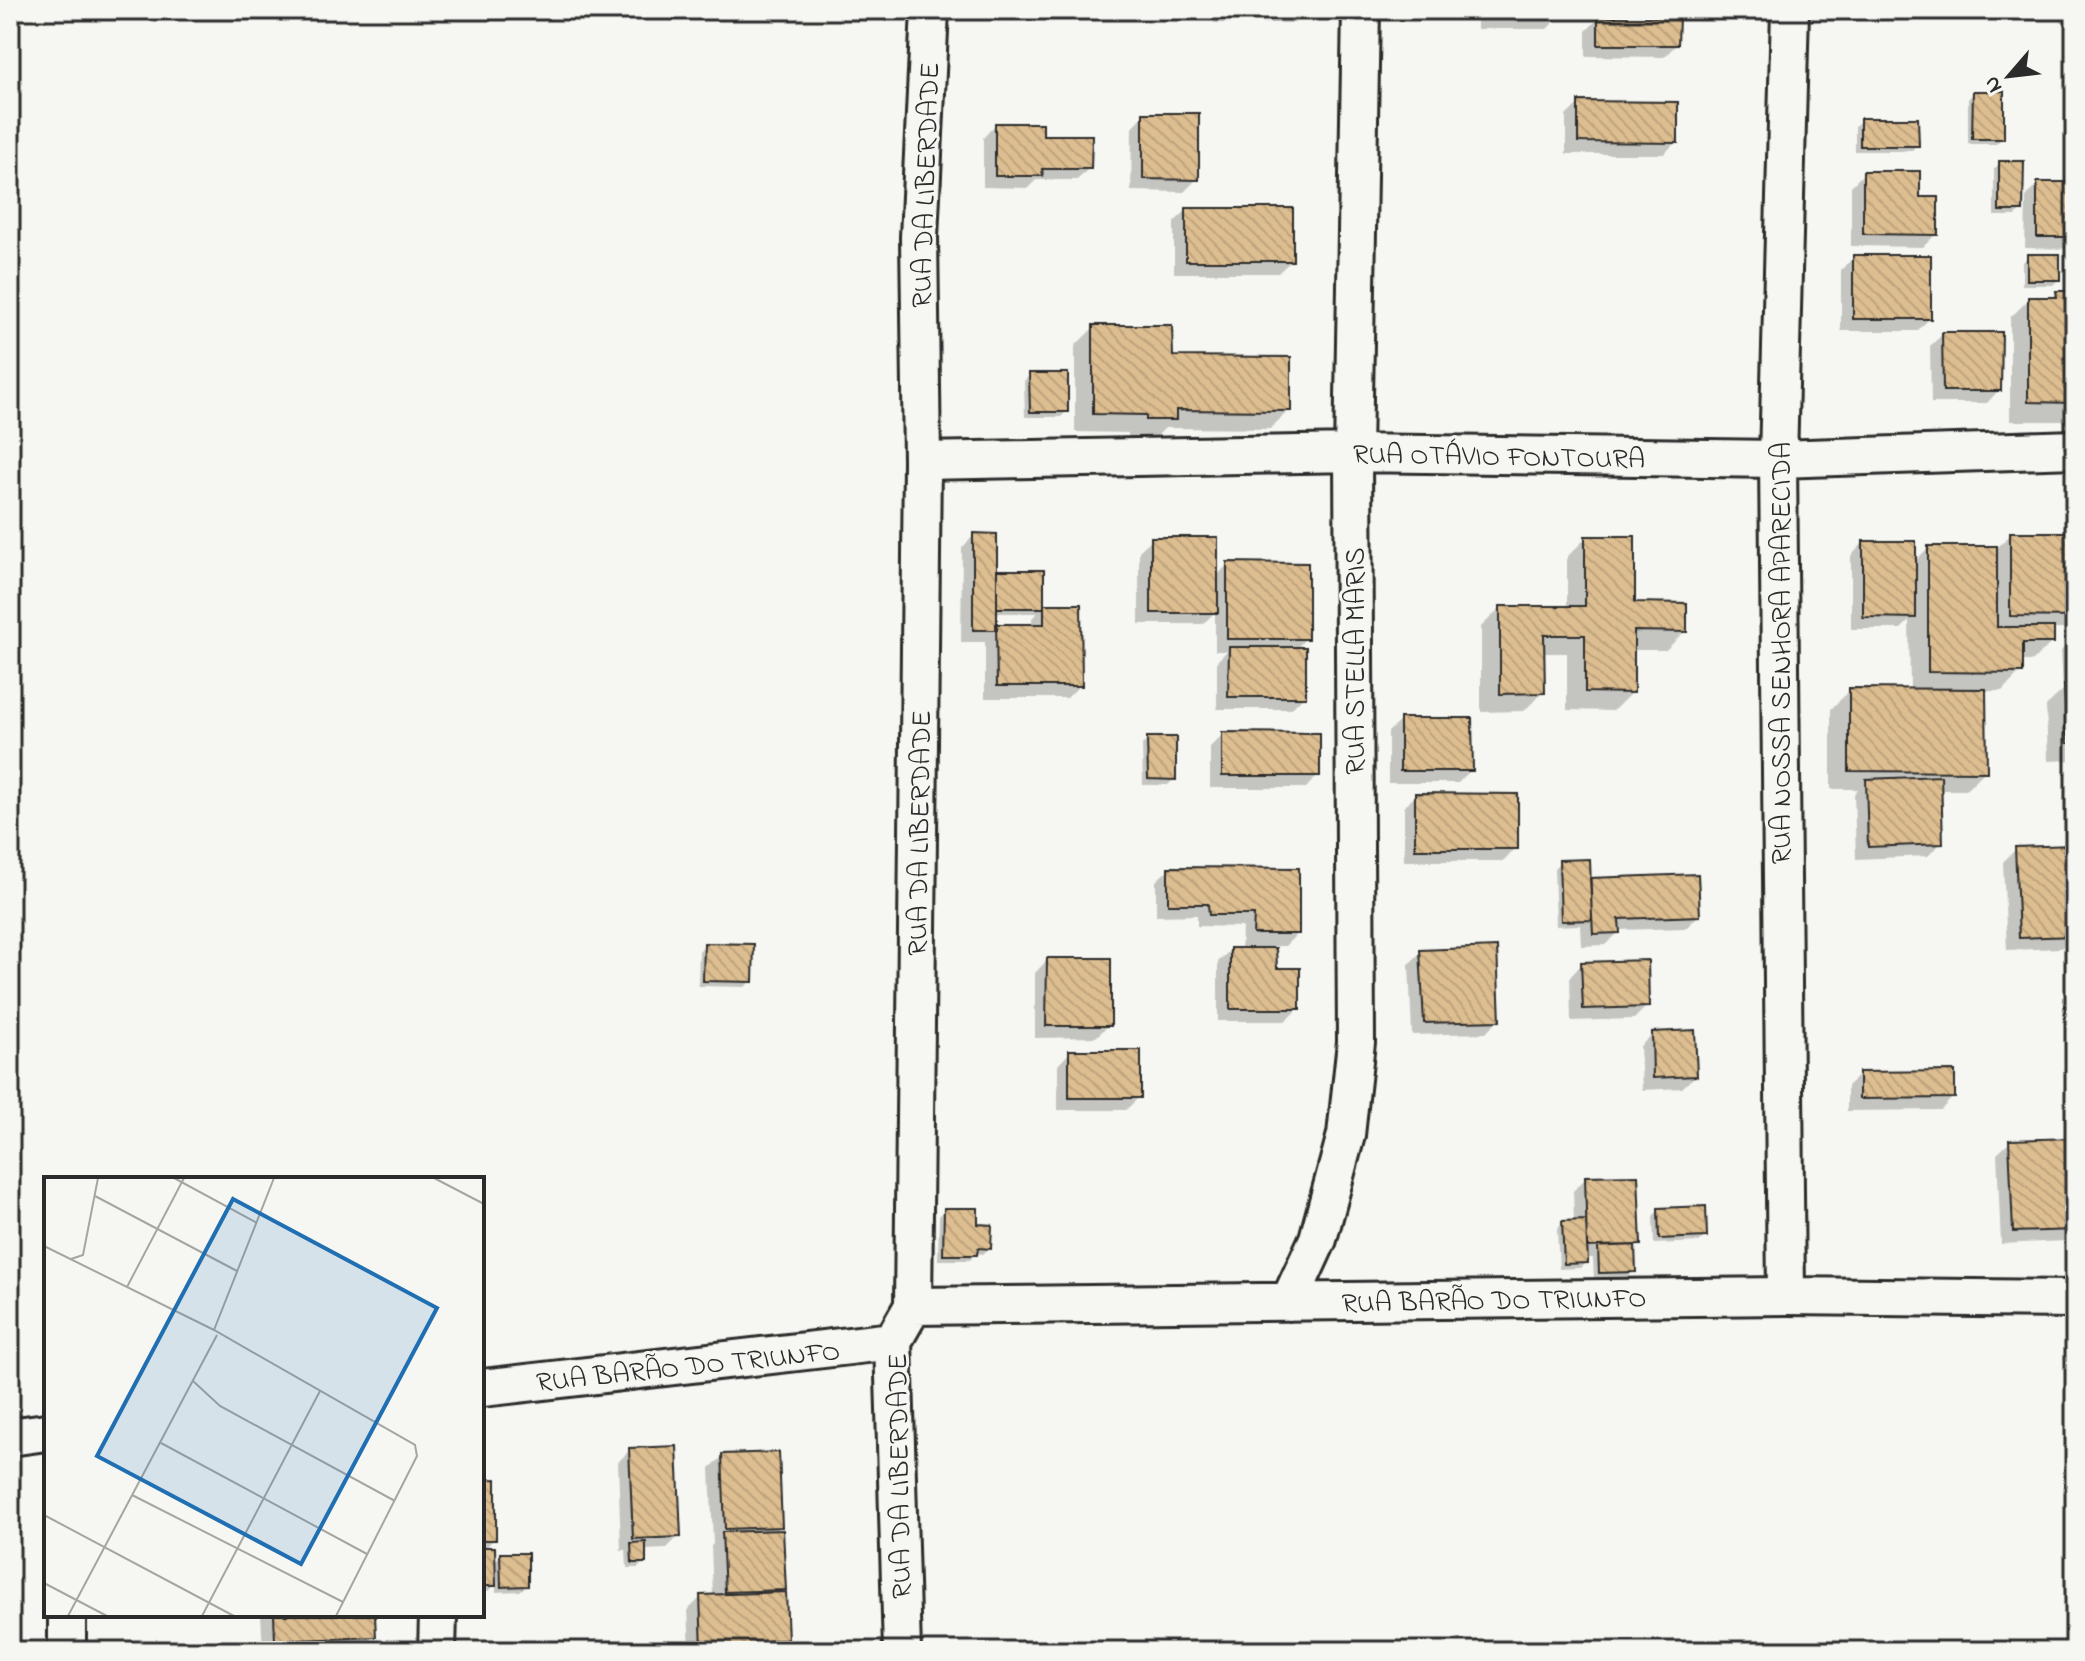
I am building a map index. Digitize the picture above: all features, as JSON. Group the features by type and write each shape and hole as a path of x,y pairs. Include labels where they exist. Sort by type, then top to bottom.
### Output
{"street":[{"name":"RUA DA LIBERDADE","path":"902,1651 893,1341 913,1306 922,461 919,237 930,10"},
{"name":"RUA STELLA MARIS","path":"1289,1302 1318,1239 1346,1135 1356,1042 1353,453 1361,10"},
{"name":"RUA NOSSA SENHORA APARECIDA","path":"1786,1296 1778,459 1790,10"},
{"name":"RUA OTÁVIO FONTOURA","path":"922,461 1353,453 1778,459 2075,449"},
{"name":"RUA BARÃO DO TRIUNFO","path":"913,1306 1786,1296 2075,1299"},
{"name":"RUA BARÃO DO TRIUNFO","path":"484,1388 893,1341"},
{"path":"10,1437 44,1432"},
{"path":"67,1617 67,1651"},
{"path":"437,1651 438,1617"}],"building":[{"path":"1226,10 1309,10 1309,12"},
{"path":"1489,10 1562,10 1562,17 1489,17"},
{"path":"1598,17 1679,17 1678,45 1598,45"},
{"path":"1973,91 2004,91 2004,139 1972,139"},
{"path":"1578,101 1678,102 1678,143 1578,142"},
{"path":"1143,113 1199,113 1199,180 1143,179"},
{"path":"1860,118 1918,118 1919,146 1860,146"},
{"path":"995,123 1043,123 1043,135 1092,135 1091,169 1042,169 1043,176 995,176"},
{"path":"1999,161 2024,161 2023,211 1999,211"},
{"path":"1863,171 1920,171 1920,197 1938,197 1938,235 1863,234"},
{"path":"2037,182 2075,182 2075,237 2037,237"},
{"path":"1186,208 1293,208 1293,261 1186,261"},
{"path":"2027,254 2060,254 2060,280 2027,280"},
{"path":"1853,255 1931,255 1931,319 1853,319"},
{"path":"2056,291 2075,291 2075,403 2028,402 2028,297 2057,297"},
{"path":"1093,325 1172,325 1173,356 1291,357 1291,411 1176,410 1176,420 1146,420 1146,415 1093,414"},
{"path":"1942,332 2002,332 2001,391 1943,391"},
{"path":"1029,373 1068,373 1068,412 1030,412"},
{"path":"2010,532 2075,532 2075,617 2010,616"},
{"path":"973,533 997,534 997,630 973,630"},
{"path":"1585,536 1635,536 1635,602 1687,603 1687,632 1634,631 1634,693 1585,692 1585,635 1544,635 1545,693 1500,694 1500,606 1585,606"},
{"path":"1151,537 1218,537 1218,613 1151,613"},
{"path":"1863,541 1916,541 1916,618 1863,617"},
{"path":"1928,546 1997,546 1997,627 2054,627 2054,643 2023,643 2023,673 1928,672"},
{"path":"1227,562 1308,563 1308,639 1227,639"},
{"path":"997,570 1044,570 1044,608 997,608"},
{"path":"1044,604 1081,604 1082,686 997,686 996,624 1044,624"},
{"path":"1229,647 1306,647 1306,697 1228,697"},
{"path":"2064,685 2075,685 2075,743 2067,743"},
{"path":"1849,688 1986,689 1987,772 1849,771"},
{"path":"1400,718 1472,718 1473,771 1400,771"},
{"path":"1222,732 1320,733 1320,776 1222,776"},
{"path":"1147,737 1176,737 1176,780 1148,779"},
{"path":"1941,776 1943,844 1868,847 1866,779"},
{"path":"1415,793 1518,794 1518,849 1415,849"},
{"path":"2072,845 2075,936 2019,938 2015,847"},
{"path":"1590,859 1592,920 1561,921 1559,860"},
{"path":"1168,867 1299,868 1299,934 1253,934 1254,915 1209,915 1208,904 1168,904"},
{"path":"1698,874 1700,916 1619,919 1620,933 1593,934 1590,878"},
{"path":"704,943 754,944 753,982 703,981"},
{"path":"1497,947 1500,1021 1424,1023 1420,950"},
{"path":"1230,948 1276,948 1277,968 1300,968 1300,1009 1230,1009"},
{"path":"1047,958 1111,958 1111,1026 1046,1026"},
{"path":"1648,960 1649,1007 1583,1009 1581,962"},
{"path":"1695,1030 1697,1076 1653,1078 1652,1032"},
{"path":"1069,1050 1141,1050 1141,1098 1069,1098"},
{"path":"1955,1071 1955,1098 1859,1099 1859,1072"},
{"path":"2075,1138 2075,1230 2013,1232 2009,1140"},
{"path":"1638,1175 1641,1245 1587,1247 1585,1176"},
{"path":"1706,1206 1707,1237 1659,1239 1658,1208"},
{"path":"944,1208 978,1208 978,1224 992,1225 991,1249 978,1248 977,1255 943,1255"},
{"path":"1586,1220 1588,1263 1564,1264 1562,1221"},
{"path":"1635,1245 1636,1272 1599,1273 1598,1246"},
{"path":"677,1446 681,1537 633,1539 629,1448"},
{"path":"779,1452 782,1527 725,1529 722,1454"},
{"path":"496,1479 496,1540 484,1540 484,1480"},
{"path":"783,1530 786,1590 725,1592 722,1532"},
{"path":"646,1542 646,1563 632,1563 631,1543"},
{"path":"484,1547 495,1547 496,1586 484,1586"},
{"path":"500,1553 528,1553 528,1586 501,1587"},
{"path":"786,1592 788,1640 768,1641 768,1650 702,1651 700,1595"},
{"path":"274,1617 375,1617 376,1637 275,1641"}]}
